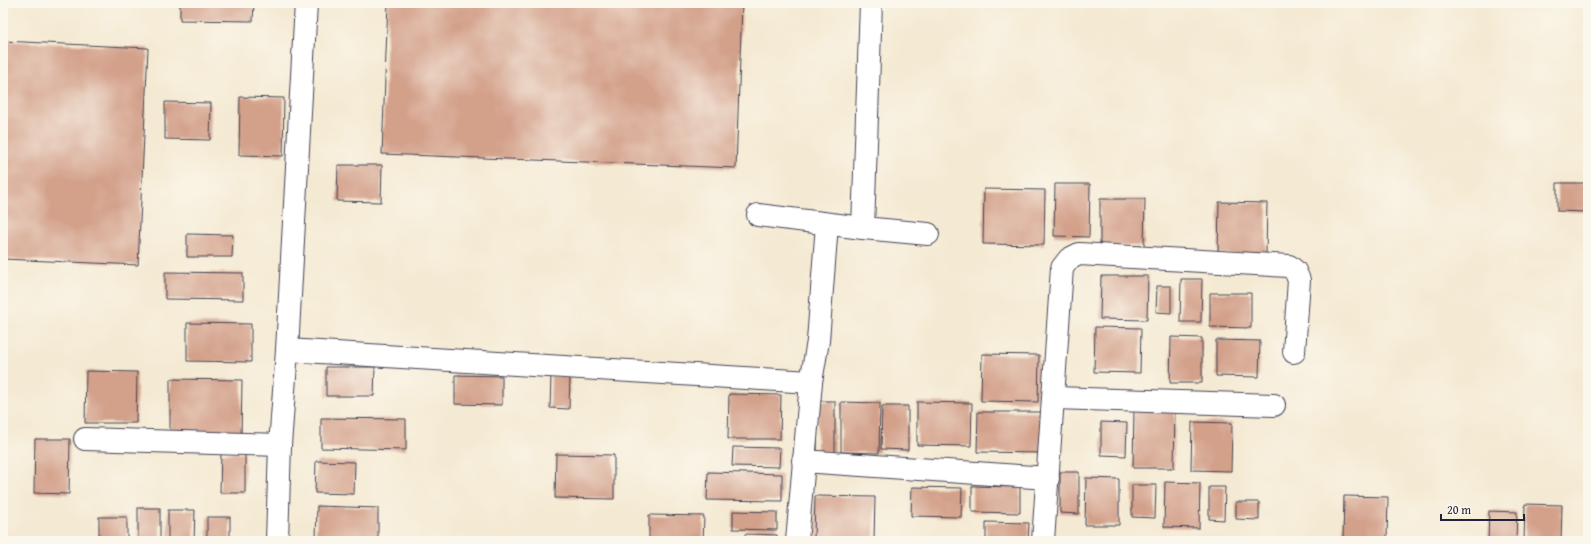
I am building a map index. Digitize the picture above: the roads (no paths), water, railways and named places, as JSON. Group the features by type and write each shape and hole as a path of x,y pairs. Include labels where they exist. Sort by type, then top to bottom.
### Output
{"street":[{"path":"277,541 280,445 287,350 306,3"},
{"path":"863,228 871,3"},
{"path":"758,216 928,234"},
{"path":"797,541 811,382 818,341 827,224"},
{"path":"1047,541 1048,478 1062,268 1069,259 1079,254 1289,266 1295,271 1299,280 1294,352"},
{"path":"287,350 811,382"},
{"path":"1054,398 1274,405"},
{"path":"85,438 280,445"},
{"path":"803,461 1048,478"}]}
